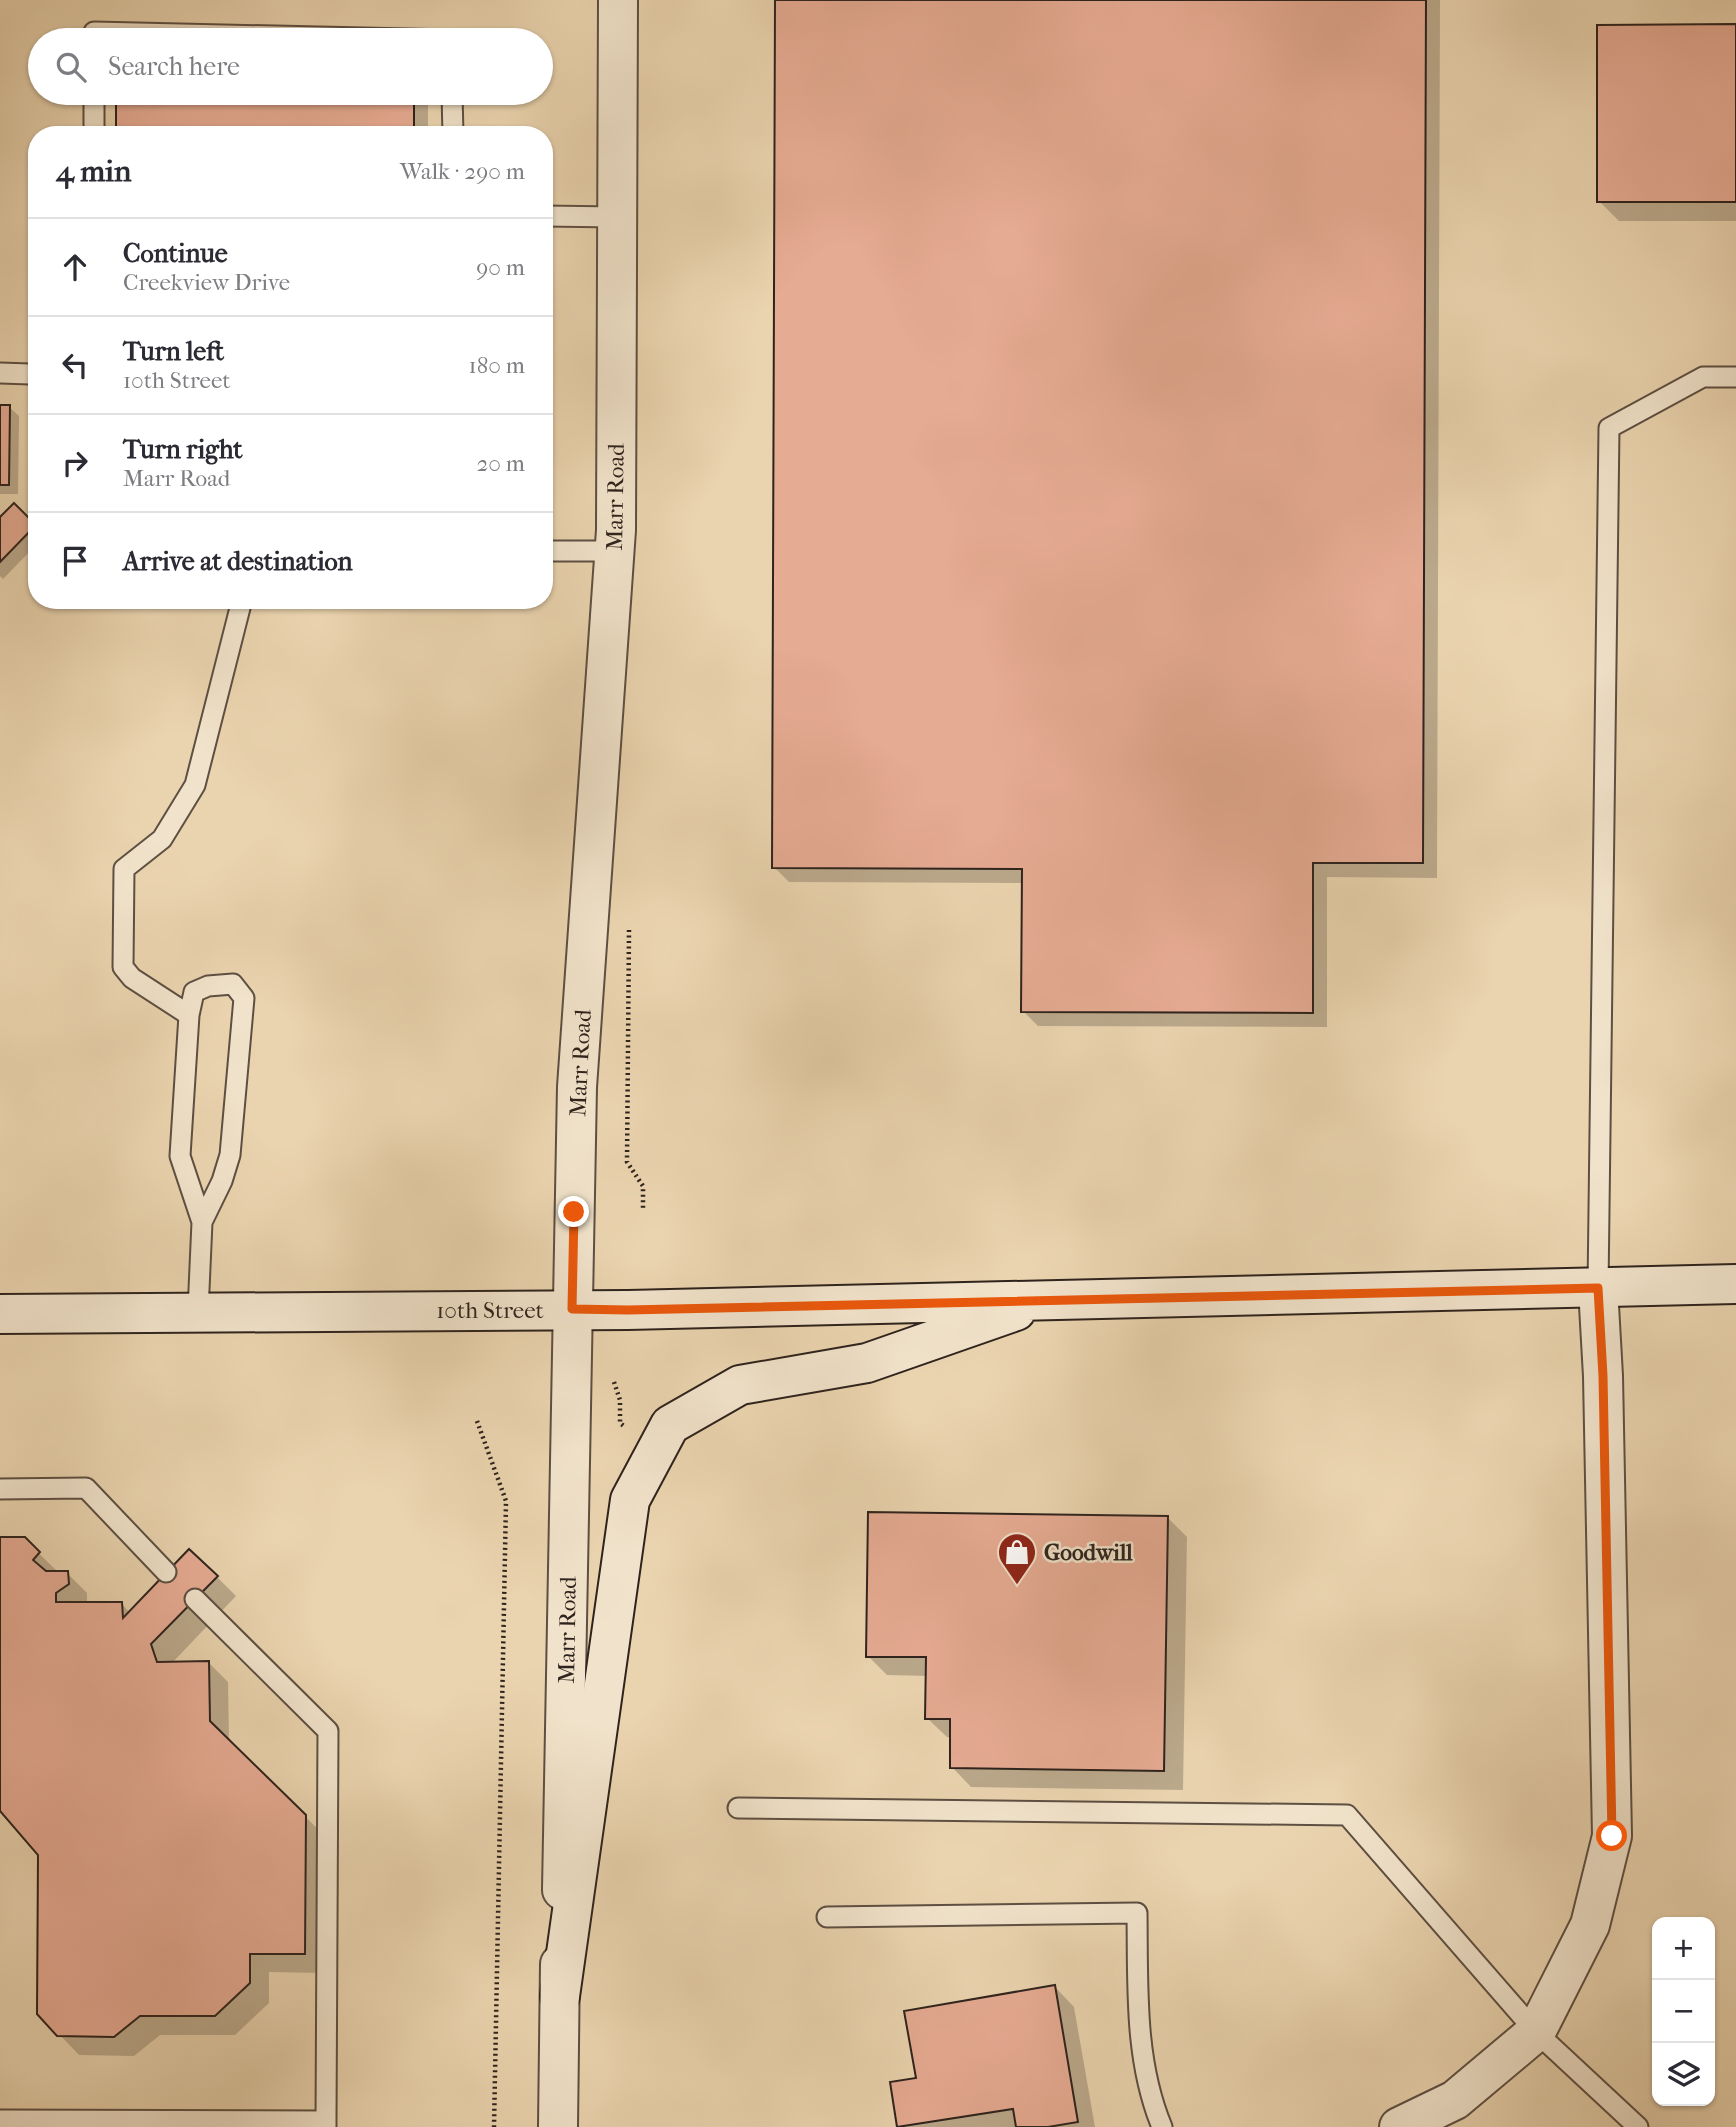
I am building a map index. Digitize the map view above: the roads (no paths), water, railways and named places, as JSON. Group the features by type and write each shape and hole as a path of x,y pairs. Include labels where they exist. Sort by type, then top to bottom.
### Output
{"street":[{"name":"Marr Road","path":"558,2127 577,1087 615,551 618,0"},
{"name":"10th Street","path":"0,1314 628,1310 1736,1284"},
{"path":"1399,2127 1455,2100 1536,2032 1590,1925 1612,1836 1603,1376 1598,1288"},
{"path":"560,1996 630,1500 670,1425 740,1385 867,1363 1051,1299"}],"lane":[{"path":"94,105 94,126"},
{"path":"452,105 453,126"},
{"path":"553,216 617,217"},
{"path":"0,373 28,374"},
{"path":"1598,1288 1609,428 1703,377 1736,377"},
{"path":"553,551 615,551"},
{"path":"189,1015 132,978 123,967 124,869 162,839 195,785 240,609"},
{"path":"198,1312 202,1222 180,1156 189,1015 194,992 208,986 233,984 244,998 230,1155 222,1181 202,1222"},
{"path":"0,1489 86,1488 166,1572"},
{"path":"0,2120 326,2124 328,1731 195,1599"},
{"path":"738,1808 1347,1815 1536,2032 1638,2127"},
{"path":"827,1917 1137,1913 1140,2039 1151,2102 1162,2127"}],"place":[{"name":"Goodwill","path":"1017,1586"}]}
